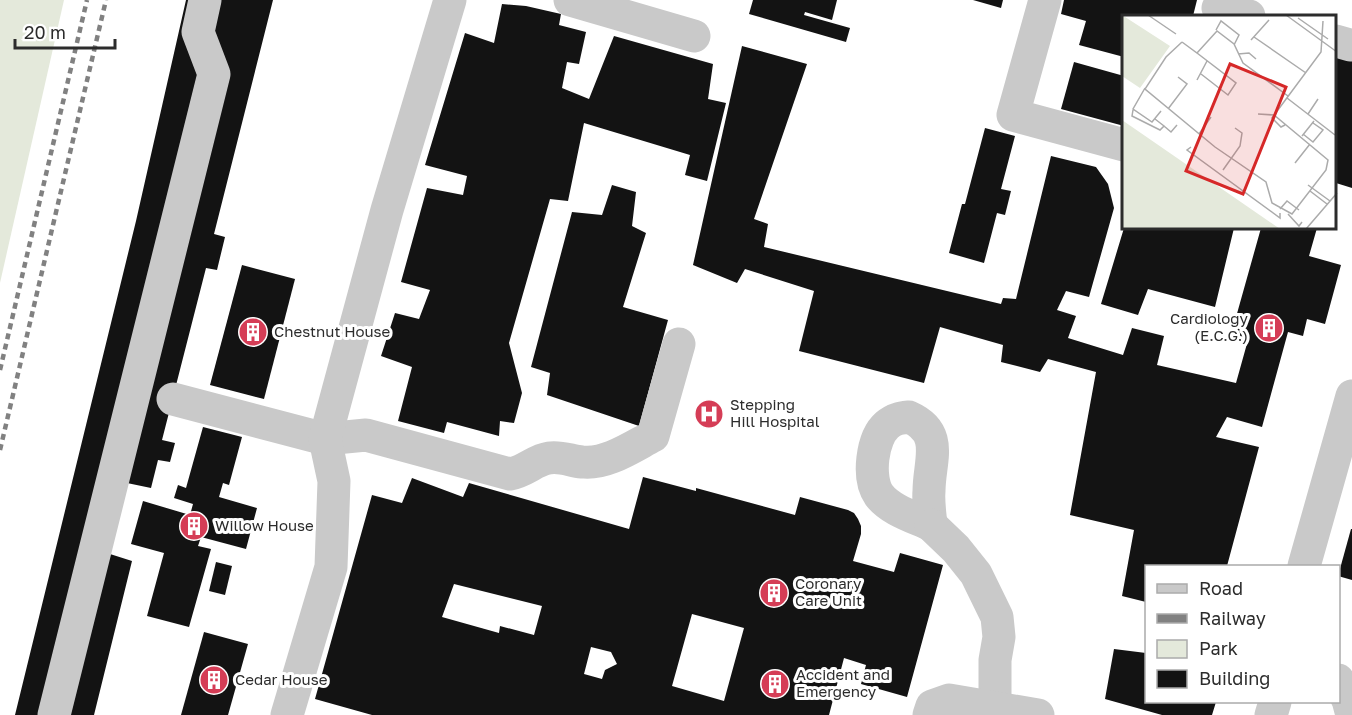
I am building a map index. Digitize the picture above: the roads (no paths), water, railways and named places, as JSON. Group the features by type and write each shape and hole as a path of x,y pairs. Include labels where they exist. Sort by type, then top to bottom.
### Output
{"lane":[{"path":"54,715 214,74 198,32 205,0"},
{"path":"288,715 331,567 334,481 325,439 387,210 450,0"},
{"path":"570,0 694,36"},
{"path":"1045,0 1013,115 1122,144"},
{"path":"1218,8 1245,15"},
{"path":"173,399 325,439 366,435 510,474 520,472 548,458 585,462 613,458 653,436 679,344"},
{"path":"1305,565 1352,396"},
{"path":"931,525 956,549 976,574 997,617 999,637 995,660 993,712"},
{"path":"1340,684 1352,715"},
{"path":"929,715 932,706 949,700 993,712 1038,715"}],"railway":[{"path":"0,370 87,0"},
{"path":"0,450 106,0"}],"place":[{"name":"Cardiology (E.C.G.)","path":"1269,328"},
{"name":"Chestnut House","path":"253,332"},
{"name":"Stepping Hill Hospital","path":"709,414"},
{"name":"Willow House","path":"194,526"},
{"name":"Coronary Care Unit","path":"774,593"},
{"name":"Cedar House","path":"214,680"},
{"name":"Accident and Emergency","path":"775,684"}]}
